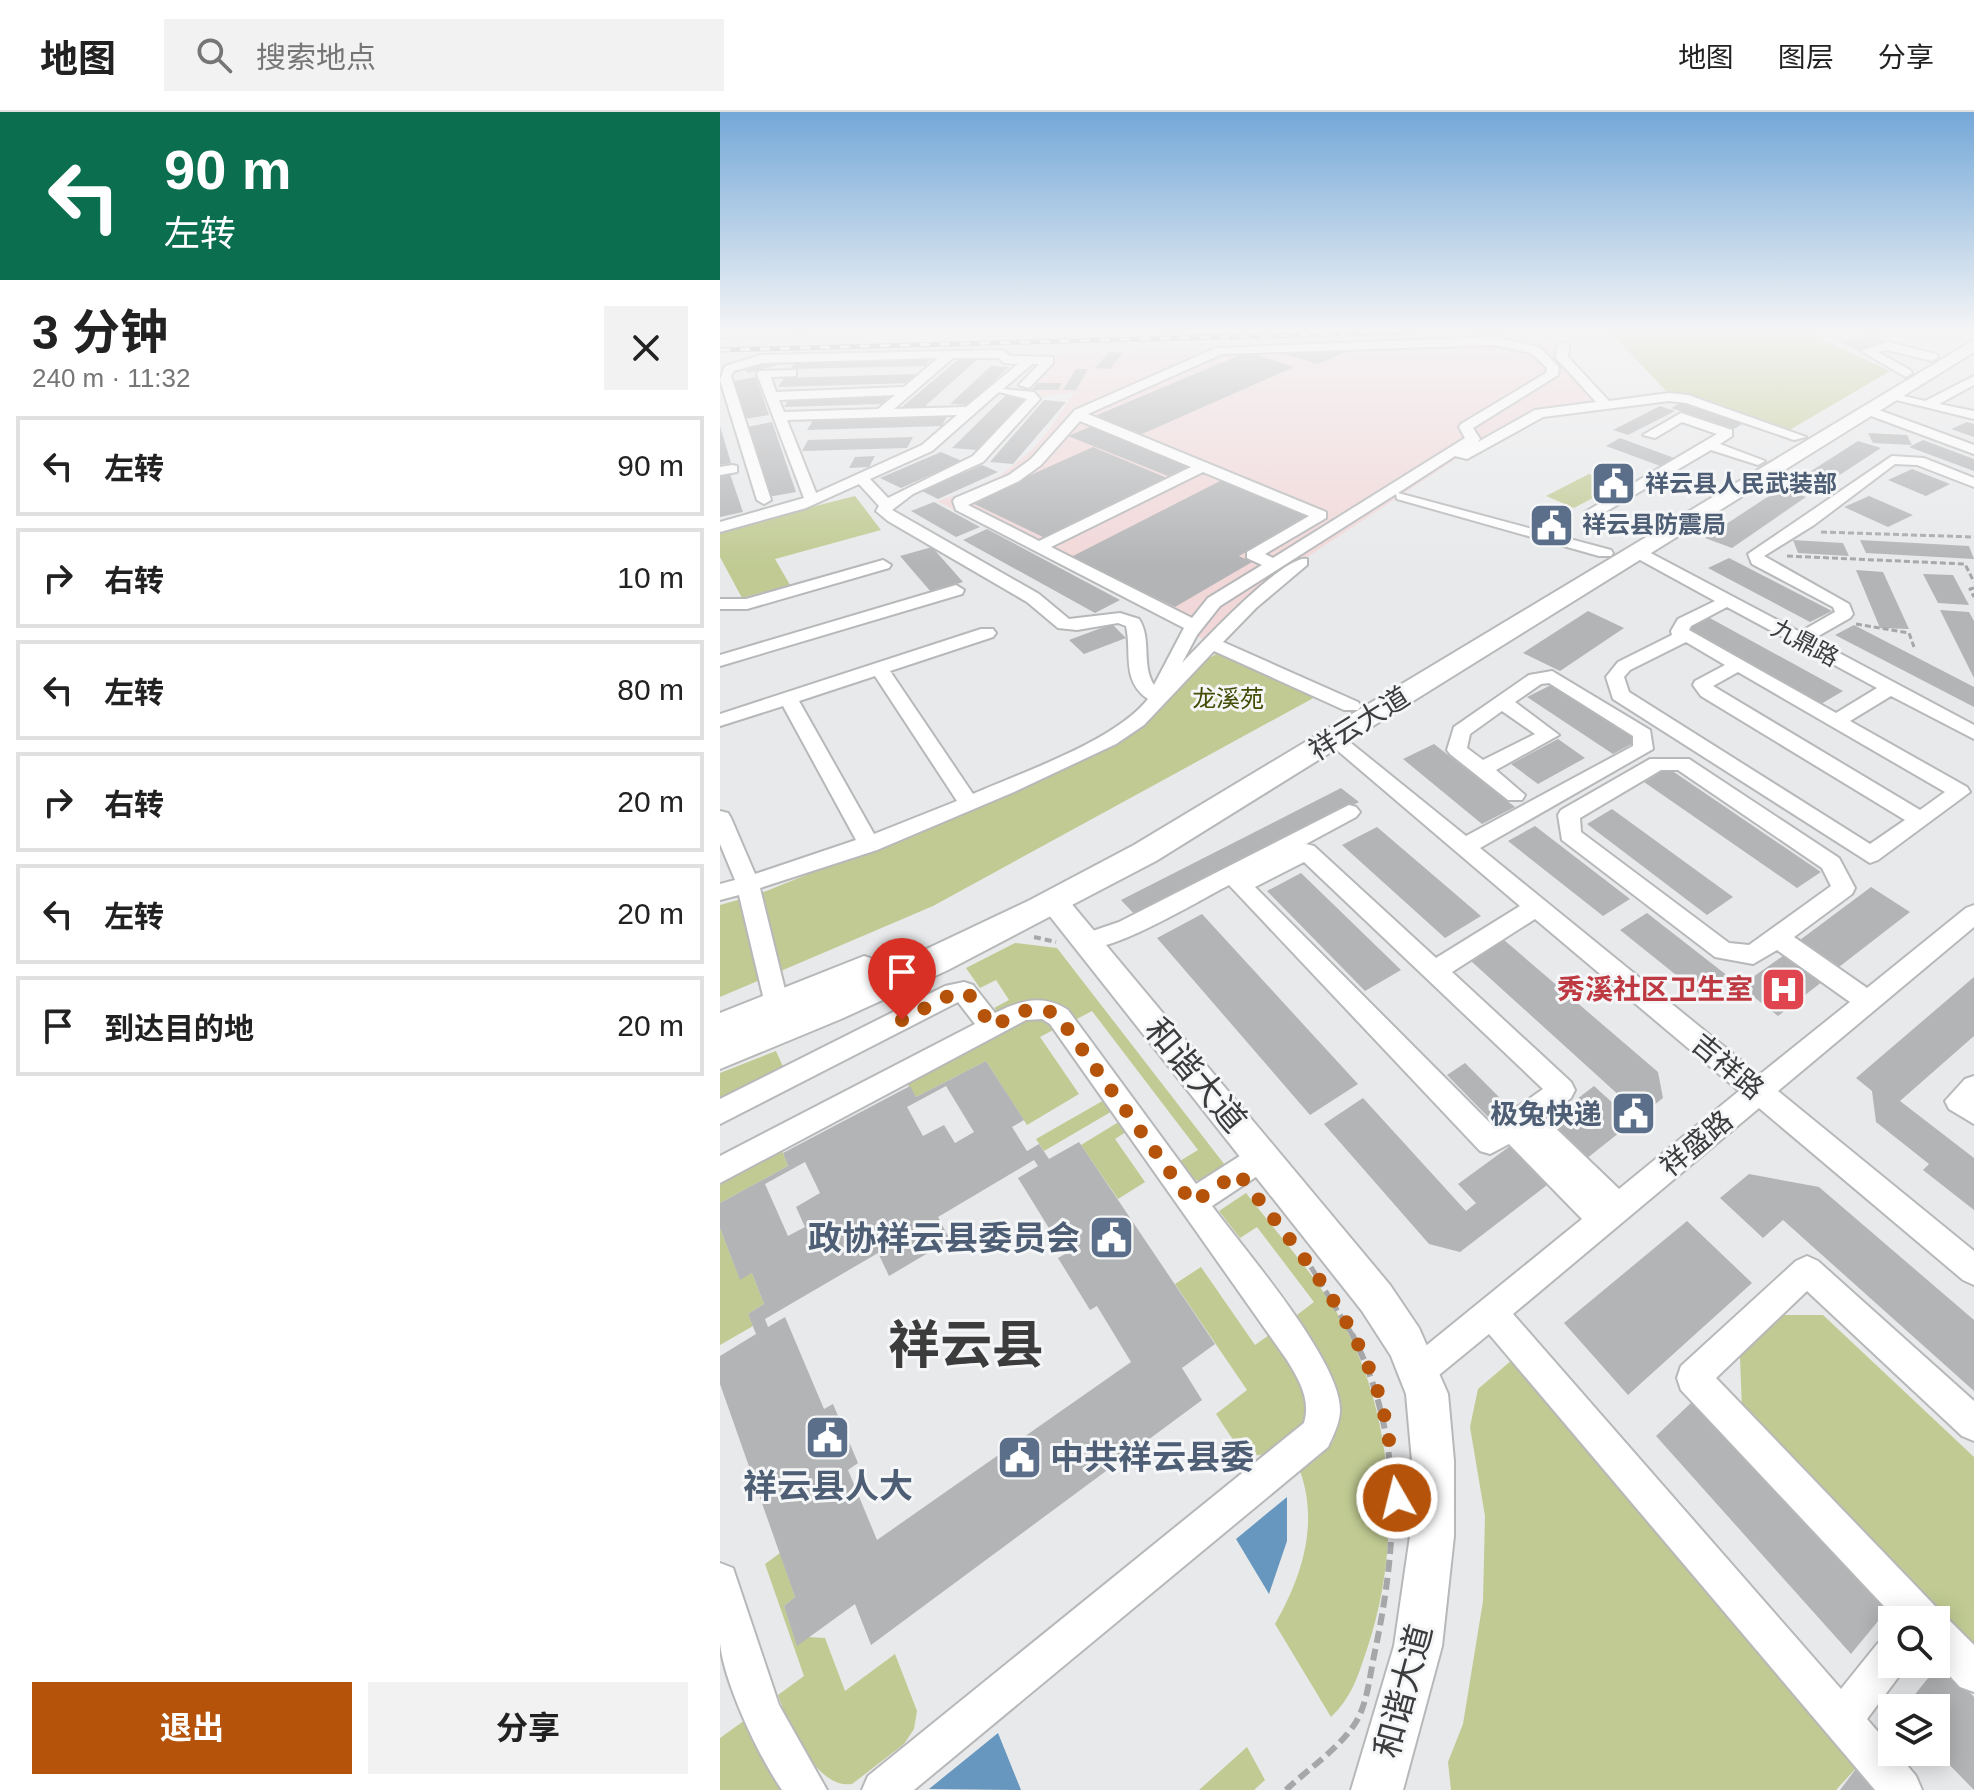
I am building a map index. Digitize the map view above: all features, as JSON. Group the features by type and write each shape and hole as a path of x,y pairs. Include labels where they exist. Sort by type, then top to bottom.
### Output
{"highway":[{"name":"祥云大道","path":"720,1054 874,991 1055,903 1157,846 1325,733 1758,461 1799,437 1856,410"},
{"name":"祥云大道","path":"720,1028 915,947 1038,887 1325,733 1351,706 1859,410"}],"main road":[{"name":"和谐大道","path":"1055,903 1073,943 1264,1156 1376,1298 1405,1342 1427,1394 1433,1461 1429,1577 1418,1646 1377,1790"}],"street":[{"path":"736,410 764,500"},
{"path":"776,410 812,500"},
{"path":"882,413 885,410"},
{"path":"1023,410 978,459 908,491 887,505 884,511 1033,598 1060,622 1072,626 1114,618 1131,621 1136,629 1142,683 1146,690 1159,697"},
{"path":"1088,410 1078,415 1036,462 1014,478 960,501 961,507 1194,626"},
{"path":"1159,697 1172,662 1194,626 1214,602 1473,439 1466,427 1494,410"},
{"path":"720,892 869,845 969,804 1120,733 1140,720 1250,604 1304,560 1531,417 1560,410"},
{"path":"1720,410 1799,437"},
{"path":"1884,410 1974,450"},
{"path":"778,416 972,411"},
{"path":"720,527 812,500 927,448 972,411"},
{"path":"1078,415 1321,515 1253,555 1275,564"},
{"path":"1590,515 1710,445 1727,433 1681,417 1650,435 1689,448 1710,445 1758,461"},
{"path":"1799,640 1844,614 1841,604 1758,561 1756,554 1799,528 1892,460 1919,461 1974,483"},
{"path":"1039,547 1203,467"},
{"path":"861,478 887,505"},
{"name":"九鼎路","path":"1402,496 1620,550 1727,601 1974,733"},
{"path":"720,604 747,604 883,565"},
{"path":"720,661 956,590"},
{"path":"1682,637 1680,631 1684,623 1727,601"},
{"path":"720,720 987,633"},
{"path":"1686,635 1738,665 1960,792 1870,855 1620,695 1615,677 1624,666 1686,635"},
{"path":"1210,643 1351,706"},
{"path":"1738,665 1702,685 1708,692 1920,819"},
{"path":"879,668 969,804"},
{"path":"1464,847 1643,749 1643,734 1552,677 1536,679 1461,731 1457,750 1515,795"},
{"path":"1836,721 1891,688"},
{"path":"788,698 869,845"},
{"path":"1482,769 1549,735 1502,702"},
{"name":"吉祥路","path":"1325,733 1974,1270"},
{"path":"1657,764 1682,764 1831,863 1844,888 1777,937 1753,955 1723,951 1570,835 1569,815 1657,764"},
{"path":"1073,943 1127,928 1349,812"},
{"path":"720,818 748,884 776,1006"},
{"path":"1306,851 1434,971 1562,1090 1490,1142 1240,885 1306,851"},
{"path":"1434,971 1536,907"},
{"name":"祥盛路","path":"1417,1373 1974,914"},
{"path":"1777,937 1868,1001"},
{"path":"720,1112 954,993 964,992 972,997 992,1027"},
{"path":"720,1170 1030,1008 1049,1010 1059,1017 1298,1349 1323,1399 1323,1423 1316,1435 882,1790"},
{"path":"1974,1087 1959,1101 1974,1112"},
{"path":"1518,1122 1610,1214"},
{"path":"1192,1203 1264,1156"},
{"path":"1910,1606 1693,1378 1807,1271 1974,1424"},
{"path":"1491,1312 1902,1790"},
{"path":"720,1581 764,1720 788,1767 807,1790"},
{"path":"1950,1648 1974,1673"},
{"path":"1841,1719 1878,1674"}],"path":[{"path":"1799,528 1827,533 1974,537"},
{"path":"1787,556 1965,564 1974,585 1970,589 1974,597"},
{"path":"1839,617 1865,627 1909,633 1914,647"},
{"path":"1030,936 1073,943"},
{"path":"1286,1790 1356,1722 1388,1591 1397,1498 1383,1413 1367,1363 1335,1301 1304,1258"}],"shaded area":[{"path":"1062,410 1546,410 1485,440 1275,578 1208,642 937,501 1000,476 1032,450"}],"green space":[{"path":"1726,410 1823,410 1788,431"},
{"path":"1589,474 1617,485 1574,508 1546,496"},
{"path":"855,496 881,530 775,559 790,585 742,598 720,557 720,530"},
{"name":"龙溪苑","path":"1220,652 1317,696 933,906 720,997 720,905 759,894 997,798 1145,725 1202,662"},
{"path":"1015,943 1057,948 1228,1169 1206,1183 1193,1179 1180,1161 1198,1150 1092,1011 1075,1020 1065,1009 1047,1000 997,1011 994,1008 1009,1000 996,980 980,988 966,968"},
{"path":"1046,1018 1055,1029 1040,1037 1079,1094 1027,1125 986,1061 916,1097 906,1082 1025,1020"},
{"path":"776,1051 785,1071 720,1103 720,1073"},
{"path":"1106,1099 1112,1109 1109,1113 1044,1151 1036,1139"},
{"path":"1117,1123 1129,1130 1115,1139 1145,1182 1118,1199 1081,1145"},
{"path":"781,1148 788,1166 720,1203 720,1180"},
{"path":"1246,1193 1317,1283 1342,1321 1367,1377 1385,1454 1388,1533 1378,1612 1354,1686 1331,1717 1275,1624 1293,1588 1305,1550 1308,1511 1300,1471 1330,1446 1335,1434 1332,1400 1319,1360 1297,1315 1314,1302 1257,1227 1240,1238 1219,1211"},
{"path":"720,1228 740,1279 752,1273 764,1304 748,1314 753,1326 720,1345"},
{"path":"1201,1267 1255,1345 1272,1333 1305,1395 1308,1417 1304,1428 1275,1450 1254,1455 1246,1452 1231,1437 1216,1414 1247,1390 1175,1284"},
{"path":"1783,1315 1823,1315 1974,1457 1974,1651 1950,1626 1950,1606 1931,1606 1742,1409 1740,1357"},
{"path":"1512,1360 1858,1766 1836,1790 1451,1790 1448,1762 1463,1724 1483,1601 1485,1516 1470,1427 1478,1389"},
{"path":"780,1553 795,1597 784,1606 797,1645 808,1637 825,1638 845,1691 895,1654 917,1711 914,1729 904,1744 852,1784 839,1783 815,1766 796,1737 778,1695 804,1676 765,1564"},
{"path":"745,1720 752,1741 782,1790 720,1790 720,1738"},
{"path":"1247,1747 1265,1780 1254,1790 1199,1790"}],"water":[{"path":"1287,1497 1287,1541 1269,1594 1236,1539"},
{"path":"998,1733 1021,1790 929,1789"}],"building":[{"path":"742,410 767,410 769,415 745,419"},
{"path":"990,410 1017,410 977,450 952,448"},
{"path":"1035,410 1059,410 1013,464 990,462"},
{"path":"1109,410 1196,410 1142,434 1095,416"},
{"path":"1652,410 1675,411 1628,435 1613,430"},
{"path":"1678,410 1707,410 1744,423 1734,429"},
{"path":"947,416 942,426 807,430 814,419"},
{"path":"772,422 796,492 768,497 747,427"},
{"path":"1967,422 1974,424 1974,437 1951,429"},
{"path":"720,426 731,463 720,465"},
{"path":"1092,426 1191,465 1168,476 1068,436"},
{"path":"1868,433 1907,435 1912,445 1873,443"},
{"path":"913,437 907,448 802,451 808,440"},
{"path":"1620,438 1677,459 1663,467 1606,446"},
{"path":"1923,440 1974,459 1974,471 1909,447"},
{"path":"1858,441 1881,448 1812,493 1789,485"},
{"path":"1093,447 1167,478 1045,538 970,502"},
{"path":"941,452 962,461 901,488 880,478"},
{"path":"875,456 869,467 849,468 855,457"},
{"path":"982,465 998,472 938,499 922,491"},
{"path":"1912,469 1950,484 1926,496 1888,480"},
{"path":"730,474 743,512 720,517 720,476"},
{"path":"1224,479 1313,514 1239,556 1252,562 1175,607 1071,557"},
{"path":"1781,488 1806,497 1732,548 1705,538"},
{"path":"1869,496 1913,515 1888,527 1844,507"},
{"path":"934,502 980,527 956,537 911,511"},
{"path":"1545,521 1572,528 1564,537 1537,530"},
{"path":"987,529 1120,600 1095,613 963,540"},
{"path":"1793,540 1843,543 1849,556 1798,553"},
{"path":"1860,540 1969,546 1974,559 1866,553"},
{"path":"932,547 963,582 931,592 900,556"},
{"path":"1729,558 1832,611 1810,622 1708,568"},
{"path":"1856,570 1883,572 1909,629 1880,628"},
{"path":"1923,574 1953,575 1969,605 1938,603"},
{"path":"1940,610 1969,612 1974,621 1974,678"},
{"path":"1588,611 1624,628 1560,671 1523,653"},
{"path":"1708,617 1843,691 1821,704 1687,628"},
{"path":"1112,624 1126,638 1084,654 1069,640"},
{"path":"1854,625 1974,687 1974,707 1835,635"},
{"path":"1553,684 1639,740 1613,754 1527,697"},
{"path":"1558,739 1585,758 1538,784 1511,764"},
{"path":"1434,744 1515,807 1482,824 1403,759"},
{"path":"1668,768 1821,872 1797,888 1644,782"},
{"path":"1341,788 1359,802 1137,917 1121,900"},
{"path":"1612,809 1733,897 1707,915 1587,824"},
{"path":"1535,826 1630,899 1603,916 1508,841"},
{"path":"1377,827 1481,916 1445,938 1342,845"},
{"path":"1301,873 1401,970 1365,991 1267,891"},
{"path":"1871,887 1910,912 1839,967 1800,940"},
{"path":"1647,913 1733,980 1706,999 1620,930"},
{"path":"1202,914 1358,1084 1310,1115 1157,938"},
{"path":"1504,940 1658,1072 1663,1098 1581,1163 1542,1126 1594,1086 1614,1104 1622,1098 1471,961"},
{"path":"1790,951 1827,978 1778,1016 1740,986"},
{"path":"1974,977 1974,1036 1900,1101 1974,1158 1974,1210 1923,1170 1929,1164 1876,1122 1872,1091 1856,1078"},
{"path":"986,1061 1024,1120 1012,1127 1027,1151 1039,1144 1049,1159 1079,1142 1215,1344 1182,1368 1202,1400 871,1645 855,1604 797,1646 784,1606 795,1597 720,1384 720,1356 756,1334 748,1314 764,1304 752,1273 740,1280 720,1228 720,1203 788,1166 783,1153 910,1086 916,1097","holes":["946,1086 974,1132 955,1143 944,1125 923,1136 907,1107","1034,1160 1038,1166 1018,1178 1065,1254 1058,1258 1090,1310 1097,1306 1131,1362 877,1540 848,1470 858,1463 833,1404 824,1409 785,1317 768,1327 765,1319 878,1253 889,1276 950,1240 938,1217","805,1162 820,1193 796,1207 805,1227 788,1236 765,1184"]},
{"path":"1465,1063 1509,1107 1491,1120 1447,1075"},
{"path":"1363,1098 1466,1211 1476,1203 1458,1184 1517,1141 1555,1179 1460,1252 1429,1244 1324,1124"},
{"path":"1749,1174 1819,1187 1974,1320 1974,1391 1783,1220 1763,1238 1720,1198"},
{"path":"1687,1221 1752,1283 1628,1395 1564,1323"},
{"path":"1693,1401 1885,1606 1878,1606 1878,1621 1851,1654 1656,1436"},
{"path":"1950,1672 1974,1697 1974,1790 1950,1765 1950,1694 1915,1694 1928,1678 1950,1678"},
{"path":"1858,1766 1878,1790 1840,1790"}],"place":[{"name":"祥云县人民武装部","path":"1614,484"},
{"name":"祥云县防震局","path":"1551,525"},
{"name":"秀溪社区卫生室","path":"1784,989"},
{"name":"极兔快递","path":"1633,1114"},
{"name":"政协祥云县委员会","path":"1111,1238"},
{"name":"祥云县人大","path":"828,1438"},
{"name":"中共祥云县委","path":"1019,1457"}],"district":[{"name":"祥云县","path":"966,1345"}],"route":[{"path":"902,1020 954,993 964,992 972,997 992,1027 1030,1008 1049,1010 1059,1017 1192,1203 1238,1173 1322,1282 1354,1333 1380,1398 1397,1498"}]}
